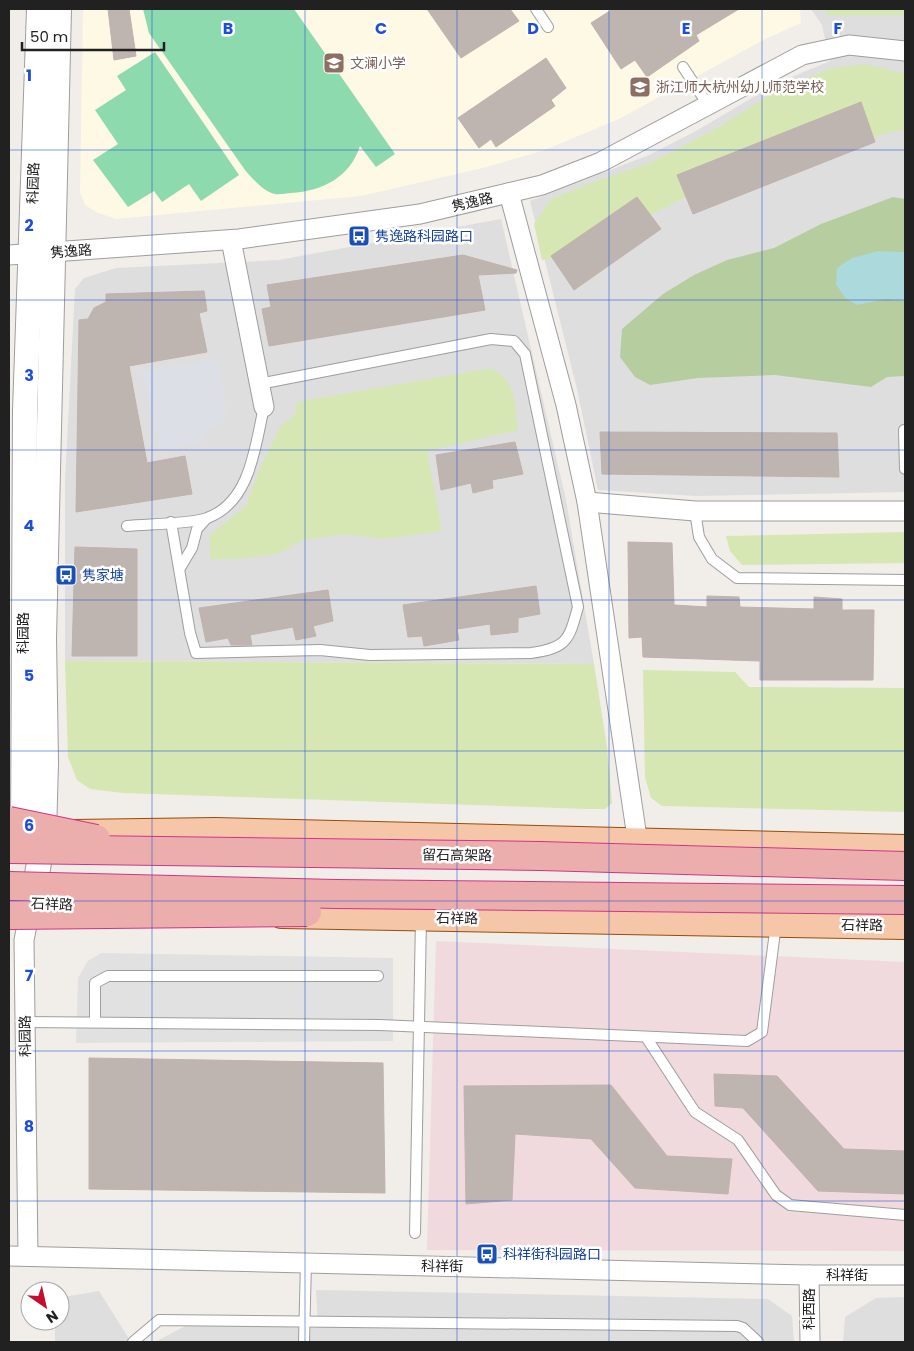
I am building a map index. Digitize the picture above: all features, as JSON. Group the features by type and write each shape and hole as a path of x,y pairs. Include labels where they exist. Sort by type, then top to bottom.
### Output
{"highway":[{"name":"留石高架路","path":"18,834 156,851 540,856 905,866"},
{"path":"9,886 336,894 905,900"},
{"path":"16,907 905,918"}],"main road":[{"path":"18,834 215,832 638,844 905,849"},
{"name":"石祥路","path":"16,907 422,918 905,925"}],"street":[{"name":"科园路","path":"28,1256 24,940 16,907 21,411 20,255 40,9"},
{"name":"科园路","path":"18,834 46,763 44,638 59,9"},
{"name":"隽逸路","path":"20,255 231,240 420,214 542,185 601,162 802,56 849,45 905,51"},
{"path":"510,193 566,405 587,502 638,844"},
{"path":"231,240 264,407"},
{"path":"587,502 695,511 905,511"},
{"name":"科祥街","path":"9,1256 809,1275 905,1275"},
{"name":"科西路","path":"809,1275 810,1342"}],"lane":[{"path":"536,9 548,27"},
{"path":"684,67 708,105"},
{"path":"171,522 190,633 196,653 320,650 370,655 530,653 552,650 570,635 578,607 525,354 514,340 492,339 259,384"},
{"path":"180,568 192,548 197,529 206,519 226,509 243,487 264,407"},
{"path":"904,430 905,468"},
{"path":"695,511 699,537 712,559 737,578 905,580"},
{"path":"127,526 206,519"},
{"path":"415,1233 422,918"},
{"path":"24,1022 380,1025 747,1041 762,1032 776,923"},
{"path":"95,1022 95,983 108,976 378,976"},
{"path":"646,1037 695,1112 738,1140 776,1195 790,1205 905,1216"},
{"path":"304,1342 306,1262"},
{"path":"133,1342 158,1320 737,1326 743,1328 758,1342"}],"shaded area":[{"name":"文澜小学","path":"83,9 800,9 801,23 765,39 621,118 545,150 483,168 361,196 116,219 98,213 85,205 80,192"},
{"path":"811,9 905,9 905,492 696,496 598,490 577,389 530,201 649,155 696,131 777,83 830,61 822,25"},
{"path":"501,219 566,500 594,664 65,661 65,480 75,289 84,278 116,268 279,260"},
{"path":"218,359 226,411 223,422 205,431 202,443 160,450 142,372"},
{"path":"436,941 905,962 905,1251 427,1250"},
{"path":"101,953 393,958 393,1041 76,1043 78,978 88,961"},
{"path":"316,1290 768,1299 792,1316 794,1342 155,1342 189,1324 318,1328"},
{"path":"99,1291 131,1342 55,1342 55,1331 70,1331 70,1296"},
{"path":"905,1297 905,1342 843,1342 845,1317 876,1298"}],"green space":[{"path":"143,9 294,9 395,154 376,167 360,146 355,157 342,174 324,185 303,192 281,194 275,194 266,190 245,170 149,33"},
{"path":"825,9 905,9 905,15 827,15"},
{"path":"155,52 239,175 201,201 189,184 162,202 154,191 128,207 93,160 118,144 95,110 126,90 117,76"},
{"path":"865,64 905,74 905,130 890,132 702,201 697,191 573,255 542,260 534,224 550,200 585,185 650,163 712,131 780,89 829,69"},
{"path":"893,197 905,199 905,376 887,377 871,387 775,375 698,378 650,385 635,377 620,357 622,329 663,294 694,275 727,260 774,248 821,224"},
{"path":"492,368 511,387 515,402 518,430 427,451 442,531 383,539 344,534 303,540 277,554 237,559 210,559 210,535 246,506 260,468 280,427 295,415 297,402"},
{"path":"905,532 905,563 742,565 730,551 726,536"},
{"path":"65,661 594,664 607,747 612,803 605,809 587,809 123,793 90,789 77,780 68,757"},
{"path":"643,670 735,672 749,687 905,688 905,812 662,806 651,798 645,777"}],"water":[{"path":"878,251 905,252 905,301 885,299 857,305 845,298 836,284 837,268 852,258"}],"building":[{"path":"108,9 129,9 136,56 114,60"},
{"path":"427,9 510,9 519,21 461,58"},
{"path":"613,9 739,9 696,35 699,41 647,77 635,60 621,69 591,23"},
{"path":"546,58 566,88 551,100 555,106 496,147 491,139 479,148 458,118"},
{"path":"861,102 875,142 693,214 677,175"},
{"path":"637,197 661,229 574,290 551,256"},
{"path":"463,255 517,270 516,273 478,275 485,310 269,346 262,309 271,307 267,285"},
{"path":"204,291 207,311 199,313 207,352 129,366 147,463 185,456 192,494 76,512 79,320 88,319 94,308 106,302 106,294"},
{"path":"600,432 837,433 839,477 602,474"},
{"path":"515,442 523,474 492,480 493,488 473,493 471,483 441,490 436,455"},
{"path":"628,542 672,543 674,605 707,607 707,596 739,597 740,607 814,609 814,597 842,599 842,610 874,610 873,680 760,680 760,661 643,657 642,637 629,638"},
{"path":"75,547 137,549 137,656 72,656"},
{"path":"536,586 540,614 518,618 518,632 491,635 490,624 457,629 459,640 424,646 422,636 408,637 403,605"},
{"path":"328,590 333,621 313,626 316,636 296,640 293,627 250,635 252,645 231,645 228,638 206,642 199,608"},
{"path":"89,1058 383,1063 385,1193 89,1189"},
{"path":"714,1074 777,1076 844,1149 905,1151 905,1194 818,1191 743,1108 715,1106"},
{"path":"611,1085 667,1156 732,1159 728,1194 635,1188 591,1139 515,1134 512,1200 466,1204 464,1086"}],"place":[{"name":"文澜小学","path":"334,63"},
{"name":"浙江师大杭州幼儿师范学校","path":"640,87"},
{"name":"隽逸路科园路口","path":"359,236"},
{"name":"隽家塘","path":"66,575"},
{"name":"科祥街科园路口","path":"487,1254"}]}
